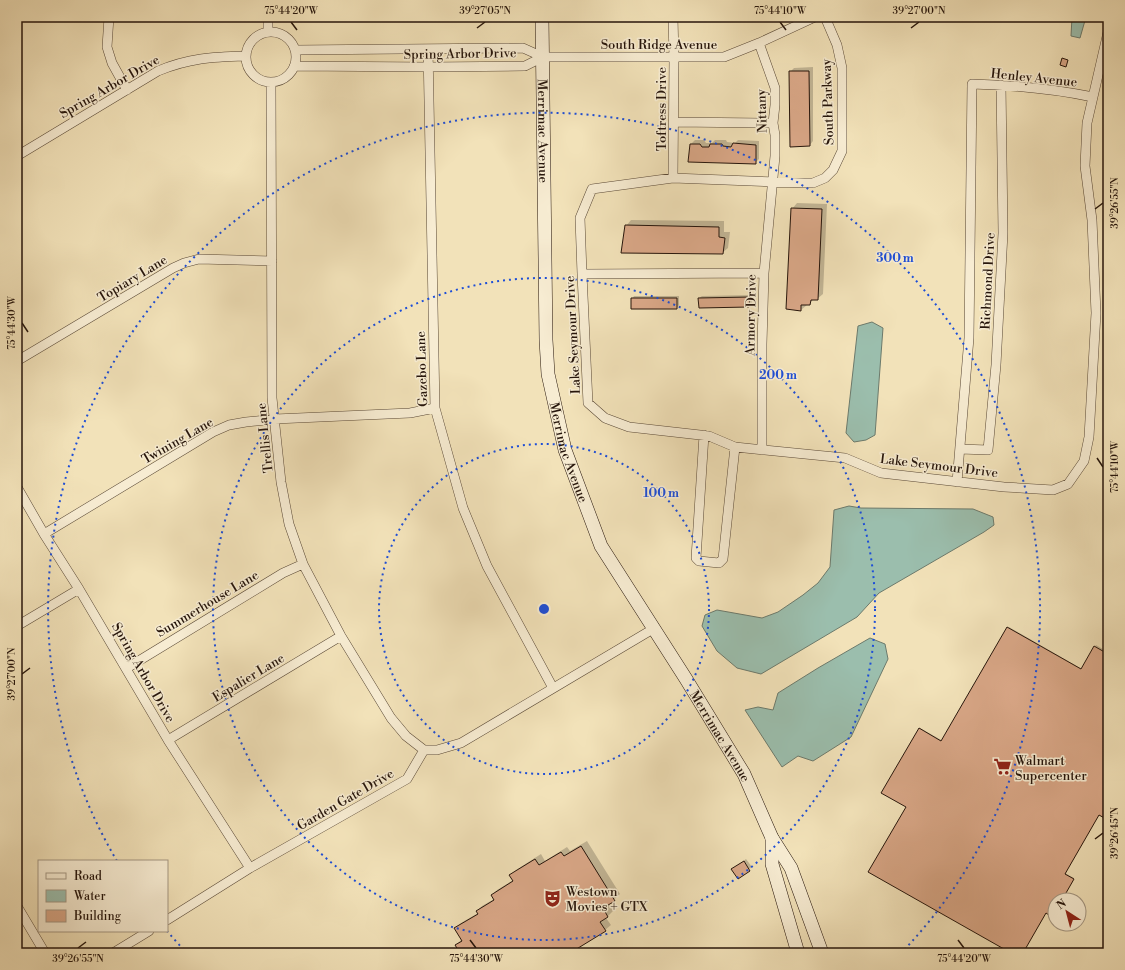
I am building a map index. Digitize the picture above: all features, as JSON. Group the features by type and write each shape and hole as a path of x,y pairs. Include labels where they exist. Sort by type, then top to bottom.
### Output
{"street":[{"path":"109,17 107,47 112,63 127,90"},
{"path":"268,17 268,32"},
{"name":"Merrimac Avenue","path":"542,17 547,313 546,340 548,374 565,450 601,546 686,679 744,774 772,838 791,868 822,953"},
{"name":"Toftress Drive","path":"673,17 673,178"},
{"name":"South Ridge Avenue","path":"543,57 724,57 759,43 815,17"},
{"name":"South Parkway","path":"773,181 813,183 825,178 833,170 842,151 842,68 837,45 825,17"},
{"path":"268,32 275,32 288,38 295,50 296,58 291,73 279,82 263,82 255,78 246,64 246,49 250,42 255,37 268,32"},
{"name":"Lake Seymour Drive","path":"773,181 673,178 592,189 580,218 588,403 605,418 628,427 704,435 734,447 845,458 881,473 1004,487 1053,490 1068,484 1084,461 1089,436 1096,313 1092,220 1085,166 1087,123 1108,32"},
{"name":"Nittany","path":"759,43 775,88 775,105 772,124 775,135 773,181"},
{"name":"Spring Arbor Drive","path":"295,50 523,48 543,57"},
{"name":"Gazebo Lane","path":"428,49 435,408 463,508 487,566 553,688"},
{"name":"Spring Arbor Drive","path":"17,156 158,71 176,64 207,58 245,56"},
{"name":"Spring Arbor Drive","path":"294,66 525,66 543,57"},
{"name":"Trellis Lane","path":"271,83 272,398 281,482 289,524 303,564 341,636 391,718 406,736 424,750"},
{"name":"Henley Avenue","path":"972,84 1062,91 1093,97"},
{"name":"Richmond Drive","path":"957,482 969,338 972,84"},
{"name":"Richmond Drive","path":"960,449 988,450 996,365 1003,233 1000,85"},
{"path":"674,122 772,124"},
{"name":"Armory Drive","path":"762,450 762,344 764,274 773,181"},
{"name":"Topiary Lane","path":"17,361 172,268 184,263 199,259 272,261"},
{"path":"582,274 764,274"},
{"name":"Twining Lane","path":"44,534 213,432 229,425 275,419 410,413 435,408"},
{"path":"704,435 696,558 699,561 719,563 724,559 734,447"},
{"name":"Spring Arbor Drive","path":"17,487 44,534 80,589 168,740 250,868"},
{"name":"Summerhouse Lane","path":"126,668 283,572 303,564"},
{"path":"17,626 80,589"},
{"path":"424,750 437,750 461,743 653,629"},
{"name":"Espalier Lane","path":"168,740 341,636"},
{"name":"Garden Gate Drive","path":"168,919 250,868 407,779 424,750"},
{"name":"Merrimac Avenue","path":"772,838 772,864 798,953"},
{"path":"17,906 45,953"},
{"path":"113,953 147,932"}],"water":[{"path":"1072,17 1086,17 1080,38 1071,36"},
{"path":"872,322 883,328 875,435 866,440 854,442 846,433 858,326"},
{"path":"849,506 861,508 973,509 993,517 994,525 879,593 857,617 761,674 737,668 717,651 702,626 705,615 717,610 762,618 778,612 803,595 818,583 830,567 834,510"},
{"path":"870,638 885,644 888,659 851,737 813,761 798,756 782,767 745,710 758,707 773,710 778,693"}],"building":[{"path":"1062,58 1068,60 1066,67 1060,65"},
{"path":"789,71 809,71 810,146 790,147"},
{"path":"733,143 756,145 756,164 688,162 690,144 700,144 702,147 709,147 710,144 722,144 723,146 731,147"},
{"path":"791,208 822,209 818,300 811,300 810,305 801,305 801,311 786,309"},
{"path":"625,225 719,227 719,237 725,238 723,254 621,253"},
{"path":"750,297 749,307 699,308 698,298"},
{"path":"631,298 677,298 677,309 631,309"},
{"name":"Walmart Supercenter","path":"1007,627 1081,669 1094,646 1108,654 1108,820 1099,815 1065,874 1074,879 1067,892 1047,892 1047,914 1046,913 1023,953 1011,953 868,872 906,807 881,793 919,728 941,741"},
{"name":"Westown Movies + GTX","path":"581,846 615,901 603,908 608,917 600,922 606,931 570,953 460,953 455,945 462,941 454,928 478,914 476,911 494,900 491,895 513,881 509,875 535,859 539,865 561,852 564,856"},
{"path":"744,861 750,871 738,879 731,869"}],"place":[{"name":"Walmart Supercenter","path":"1002,767"},
{"name":"Westown Movies + GTX","path":"553,898"}]}
